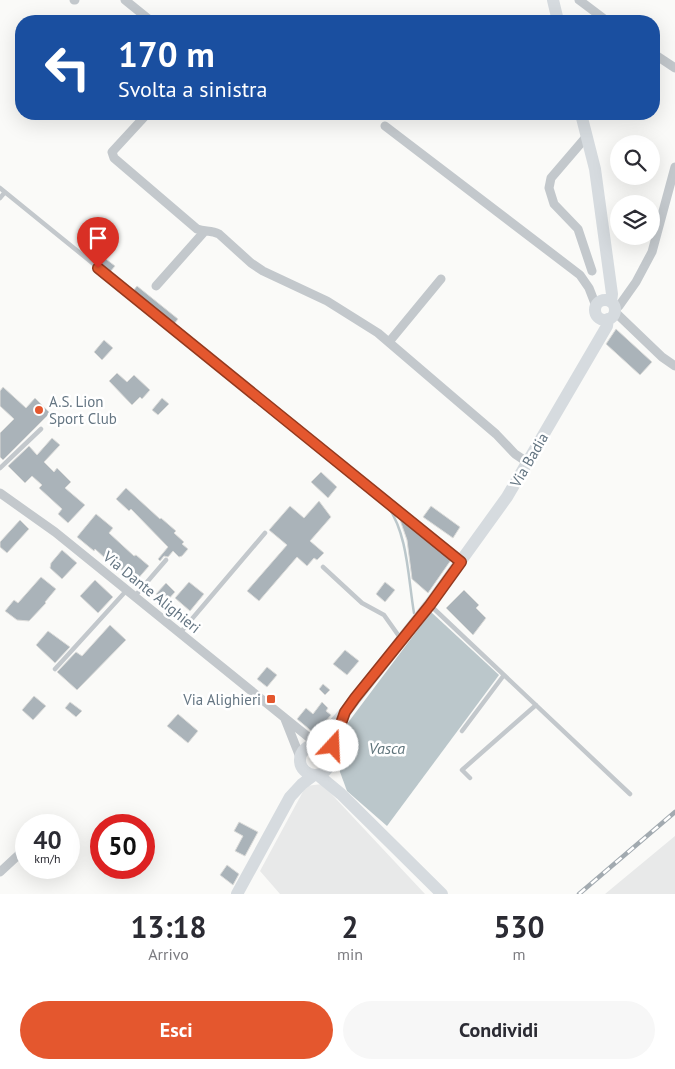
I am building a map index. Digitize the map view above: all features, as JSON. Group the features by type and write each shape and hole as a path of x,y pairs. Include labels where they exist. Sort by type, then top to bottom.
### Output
{"main road":[{"path":"553,0 557,15"},
{"name":"Via Badia","path":"345,712 430,605 507,497 590,354 606,309 608,270 595,168 583,120"},
{"path":"237,894 290,797 300,759 306,748 318,744 345,712"},
{"path":"290,797 302,784 326,771 335,736 345,712"},
{"path":"318,744 327,749 341,794"},
{"path":"300,759 303,769 316,775 341,794 442,894"}],"street":[{"path":"125,0 144,15"},
{"path":"579,0 599,15"},
{"path":"660,58 675,68"},
{"path":"141,120 112,152 114,158 197,229 204,232"},
{"path":"385,126 580,275 606,309 675,366"},
{"path":"587,136 551,178 549,188 554,204 578,229 592,271"},
{"path":"606,309 619,306 636,282 652,252 675,167"},
{"path":"156,286 204,232 212,230 263,271 327,301 378,333 496,434 515,454 527,462"},
{"path":"580,275 586,272 608,270"},
{"path":"389,342 441,279"},
{"name":"Via Dante Alighieri","path":"0,493 40,519 318,744"},
{"path":"284,716 300,759"},
{"path":"0,872 15,858"}],"lane":[{"path":"0,188 461,562"},
{"path":"0,198 5,192"},
{"path":"0,468 41,429"},
{"path":"180,633 265,533"},
{"path":"55,669 166,560"},
{"path":"323,568 362,603 384,615 401,640"},
{"path":"430,605 630,794"},
{"path":"462,731 504,675"},
{"path":"470,778 462,770 536,705"}],"shaded area":[{"path":"322,784 425,894 280,894 260,871 306,786"},
{"path":"675,836 675,894 605,894"}],"water":[{"name":"Vasca","path":"431,612 499,675 387,826 347,791 340,772 337,748 344,728"}],"building":[{"path":"102,256 115,266 110,272 98,262"},
{"path":"137,286 178,319 174,324 133,291"},
{"path":"616,329 652,362 640,375 606,344"},
{"path":"104,340 113,348 102,360 94,352"},
{"path":"117,373 127,382 134,375 150,390 142,399 140,397 132,405 109,381"},
{"path":"3,387 26,408 35,398 50,413 3,460 0,457 0,433 14,419 0,406 0,391"},
{"path":"162,398 169,404 158,415 152,410"},
{"path":"52,438 60,445 44,462 54,472 57,468 71,482 65,488 85,505 68,523 58,514 62,509 39,488 42,485 32,476 25,483 8,466 29,446 37,455"},
{"path":"321,472 337,487 328,498 311,482"},
{"path":"126,488 176,531 174,533 184,542 182,544 188,549 182,556 179,557 173,551 168,557 164,556 160,561 158,559 168,547 131,509 129,511 116,499"},
{"path":"319,501 331,517 310,541 324,553 317,560 314,558 307,566 297,557 259,601 247,591 287,545 269,530 290,506 304,518"},
{"path":"431,506 460,527 453,538 423,517"},
{"path":"96,514 113,528 109,533 134,556 136,555 149,566 135,582 117,566 116,568 95,549 94,551 77,537"},
{"path":"399,517 451,560 428,593 412,579 407,540"},
{"path":"20,520 29,529 7,553 0,547 0,542"},
{"path":"62,550 77,563 62,579 50,568 51,563"},
{"path":"41,577 56,589 29,621 17,620 5,611 14,600 18,603"},
{"path":"95,580 113,597 98,613 80,596"},
{"path":"189,582 204,594 190,611 175,598"},
{"path":"385,582 395,590 385,602 376,594"},
{"path":"166,583 175,592 165,603 156,594"},
{"path":"464,590 479,605 476,608 486,618 473,635 446,608"},
{"path":"110,625 126,640 77,690 57,672 76,652 82,656"},
{"path":"48,631 70,647 55,663 36,645"},
{"path":"345,650 359,661 347,675 333,664"},
{"path":"267,667 277,675 267,687 257,679"},
{"path":"323,684 330,690 325,695 319,689"},
{"path":"34,696 46,706 33,720 22,710"},
{"path":"70,702 82,711 76,717 65,708"},
{"path":"322,702 328,708 326,711 331,715 315,734 297,719 306,708 313,714"},
{"path":"178,714 198,731 188,743 167,726"},
{"path":"239,822 258,832 245,856 235,851 243,836 234,831"},
{"path":"227,865 239,874 233,885 220,875"}],"waterway":[{"path":"387,505 394,517 403,543 414,613"}],"railway":[{"path":"579,894 675,812"}],"place":[{"name":"A.S. Lion Sport Club","path":"39,410"},
{"name":"Via Alighieri","path":"271,699"}],"route":[{"path":"98,268 461,562 430,605 345,712 333,746"}]}
